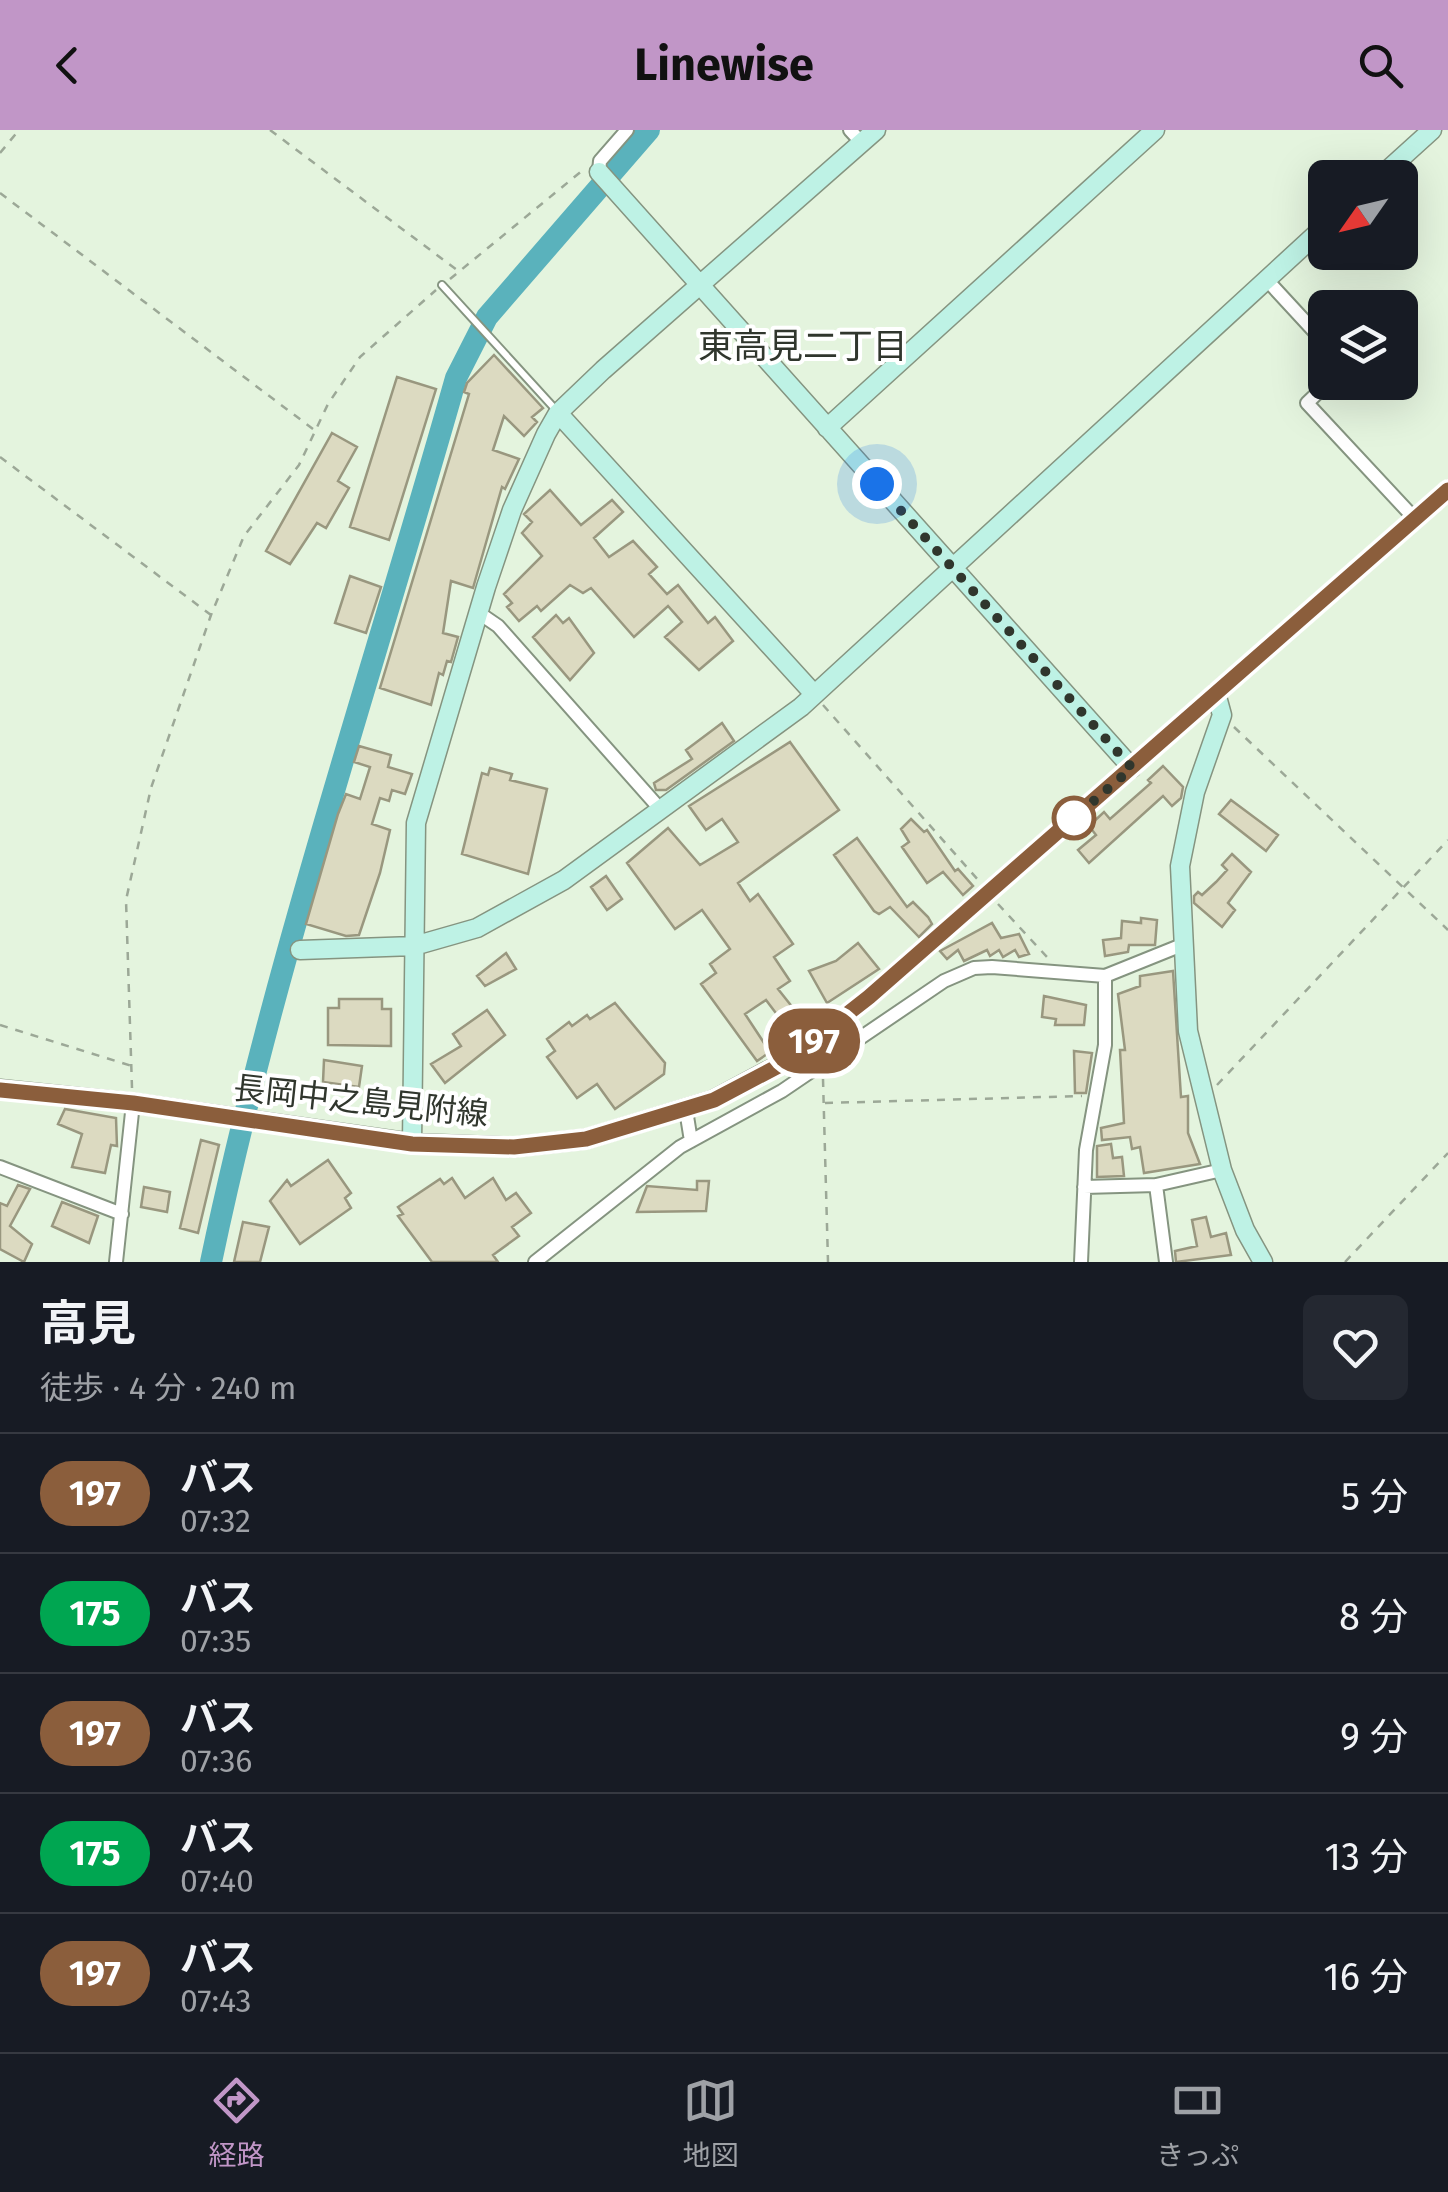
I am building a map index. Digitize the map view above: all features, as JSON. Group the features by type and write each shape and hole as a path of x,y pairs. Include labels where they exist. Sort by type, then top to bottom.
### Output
{"street":[{"path":"626,130 600,161 599,172 1132,768"},
{"path":"827,428 1155,130"},
{"path":"1399,160 1432,130"},
{"path":"412,1144 416,822 512,510 558,413 700,288 862,134"},
{"path":"300,950 414,946 477,928 517,908 661,810 814,694 1308,241"},
{"path":"1266,279 1308,324"},
{"path":"1311,400 1307,404 1415,519"},
{"path":"558,413 814,694"},
{"name":"長岡中之島見附線","path":"0,1090 133,1103 412,1144 514,1147 586,1139 686,1110 786,1062 869,997 1448,490"},
{"path":"479,614 498,626 661,810"},
{"path":"1216,694 1222,715 1183,842 1178,890 1188,1031 1222,1170 1245,1230 1263,1262"},
{"path":"535,1262 691,1141 822,1066 960,973 992,968 1105,976 1182,946"},
{"path":"1081,1262 1086,1150 1105,1046 1105,976"},
{"path":"116,1262 133,1103"},
{"path":"686,1110 691,1141"},
{"path":"0,1167 122,1214"},
{"path":"1084,1188 1156,1185 1222,1170"},
{"path":"1156,1185 1166,1262"}],"lane":[{"path":"442,285 558,413"}],"path":[{"path":"0,153 18,130"},
{"path":"270,130 460,271"},
{"path":"133,1103 126,900 150,788 211,615 244,536 299,465 314,430 360,357 584,169 599,172"},
{"path":"0,193 314,430"},
{"path":"0,457 211,615"},
{"path":"814,694 1052,962 1052,971"},
{"path":"1222,715 1448,930"},
{"path":"1203,1101 1448,840"},
{"path":"0,1025 132,1066"},
{"path":"822,1066 828,1262"},
{"path":"824,1103 1098,1095"},
{"path":"1345,1262 1448,1153"}],"building":[{"path":"494,355 543,408 532,417 537,422 524,436 504,416 493,450 519,459 505,489 502,487 473,588 451,581 443,633 458,637 451,662 447,661 443,675 439,673 431,705 380,688 469,394 464,392 467,383"},
{"path":"397,377 436,389 389,540 350,527"},
{"path":"332,433 357,447 338,481 349,488 326,528 317,523 290,564 266,551"},
{"path":"550,490 581,525 612,500 623,512 594,538 609,557 633,541 657,567 649,574 667,594 678,585 708,623 715,617 733,641 699,670 665,637 682,622 668,606 634,637 591,588 583,593 570,585 541,611 537,606 519,621 507,607 512,603 504,594 542,556 522,533 532,522 524,514"},
{"path":"350,576 381,587 366,633 335,623"},
{"path":"556,615 563,623 569,618 594,653 570,680 533,637"},
{"path":"722,723 734,741 666,790 656,790 654,783 692,759 686,750"},
{"path":"790,742 839,810 738,883 750,901 758,894 793,944 774,957 790,981 778,989 809,1028 794,1037 766,1000 745,1014 770,1052 757,1061 701,984 716,973 710,964 730,949 702,910 675,929 627,863 668,828 700,865 738,842 722,819 706,830 689,806"},
{"path":"359,746 391,755 388,767 412,774 405,794 392,790 389,801 380,798 372,824 390,830 380,873 359,935 346,936 306,924 346,794 360,799 370,767 354,762"},
{"path":"1163,766 1183,787 1181,798 1172,806 1163,796 1089,863 1078,850 1096,835 1089,826 1104,812 1110,819 1151,783 1148,780"},
{"path":"490,768 512,774 510,780 547,789 528,874 462,854 482,773 488,775"},
{"path":"1231,800 1278,835 1266,851 1219,814"},
{"path":"911,819 924,832 927,830 955,871 958,869 973,886 963,895 943,872 927,883 902,847 909,842 901,829"},
{"path":"857,838 907,907 913,902 928,917 932,924 919,937 890,907 879,914 874,911 834,855"},
{"path":"1232,854 1251,872 1228,903 1235,910 1222,927 1194,903 1194,896 1198,892 1202,895 1227,870 1222,865"},
{"path":"606,876 622,899 607,910 591,887"},
{"path":"1141,918 1157,920 1155,945 1129,945 1128,952 1105,956 1103,940 1121,938 1122,921 1141,923"},
{"path":"992,923 1001,938 1019,934 1029,954 1019,957 1015,950 1003,957 999,950 990,956 987,950 964,961 958,950 947,959 940,951"},
{"path":"858,943 879,969 827,1003 809,971 836,961"},
{"path":"506,953 516,969 485,986 477,976"},
{"path":"1173,971 1181,1097 1188,1096 1188,1133 1200,1164 1144,1173 1140,1147 1132,1149 1130,1137 1102,1140 1101,1128 1124,1123 1120,1050 1125,1050 1118,994 1140,986 1140,976"},
{"path":"1044,996 1086,1005 1084,1025 1055,1025 1056,1019 1042,1017"},
{"path":"339,999 382,999 382,1009 391,1009 391,1046 328,1045 328,1008 339,1008"},
{"path":"615,1003 665,1063 664,1074 615,1109 597,1084 577,1098 547,1057 555,1051 547,1039 569,1022 572,1026 587,1015 590,1019"},
{"path":"487,1010 505,1035 445,1083 431,1064 461,1046 453,1034"},
{"path":"1074,1051 1092,1053 1086,1093 1075,1093"},
{"path":"324,1060 362,1066 359,1087 323,1082"},
{"path":"65,1109 116,1118 117,1146 111,1145 105,1173 72,1167 82,1134 58,1124"},
{"path":"201,1140 219,1145 198,1233 180,1228"},
{"path":"1111,1144 1113,1158 1122,1157 1124,1176 1097,1177 1097,1146"},
{"path":"328,1160 351,1193 345,1198 351,1208 300,1244 270,1201 287,1180 291,1186"},
{"path":"452,1178 465,1198 493,1178 506,1200 516,1193 531,1213 512,1227 519,1236 493,1255 498,1262 432,1262 398,1216 403,1214 398,1207 440,1179 444,1184"},
{"path":"697,1181 709,1181 706,1211 637,1212 647,1186 697,1190"},
{"path":"18,1185 30,1189 10,1226 32,1244 24,1262 0,1249 0,1203 7,1206"},
{"path":"144,1187 170,1192 167,1212 141,1207"},
{"path":"62,1202 98,1216 89,1243 52,1226"},
{"path":"1206,1217 1211,1237 1226,1233 1231,1255 1176,1262 1175,1251 1197,1246 1192,1220"},
{"path":"243,1222 269,1227 260,1262 234,1262"}],"waterway":[{"path":"211,1262 294,928 456,378 487,317 649,130"}],"bus line":[{"name":"197","path":"0,1090 133,1103 412,1144 464,1147 514,1147 586,1139 714,1100 786,1062 869,997 1448,490"}],"district":[{"name":"東高見二丁目","path":"803,346"}],"route":[{"path":"877,484 1132,768 1074,818"}]}
